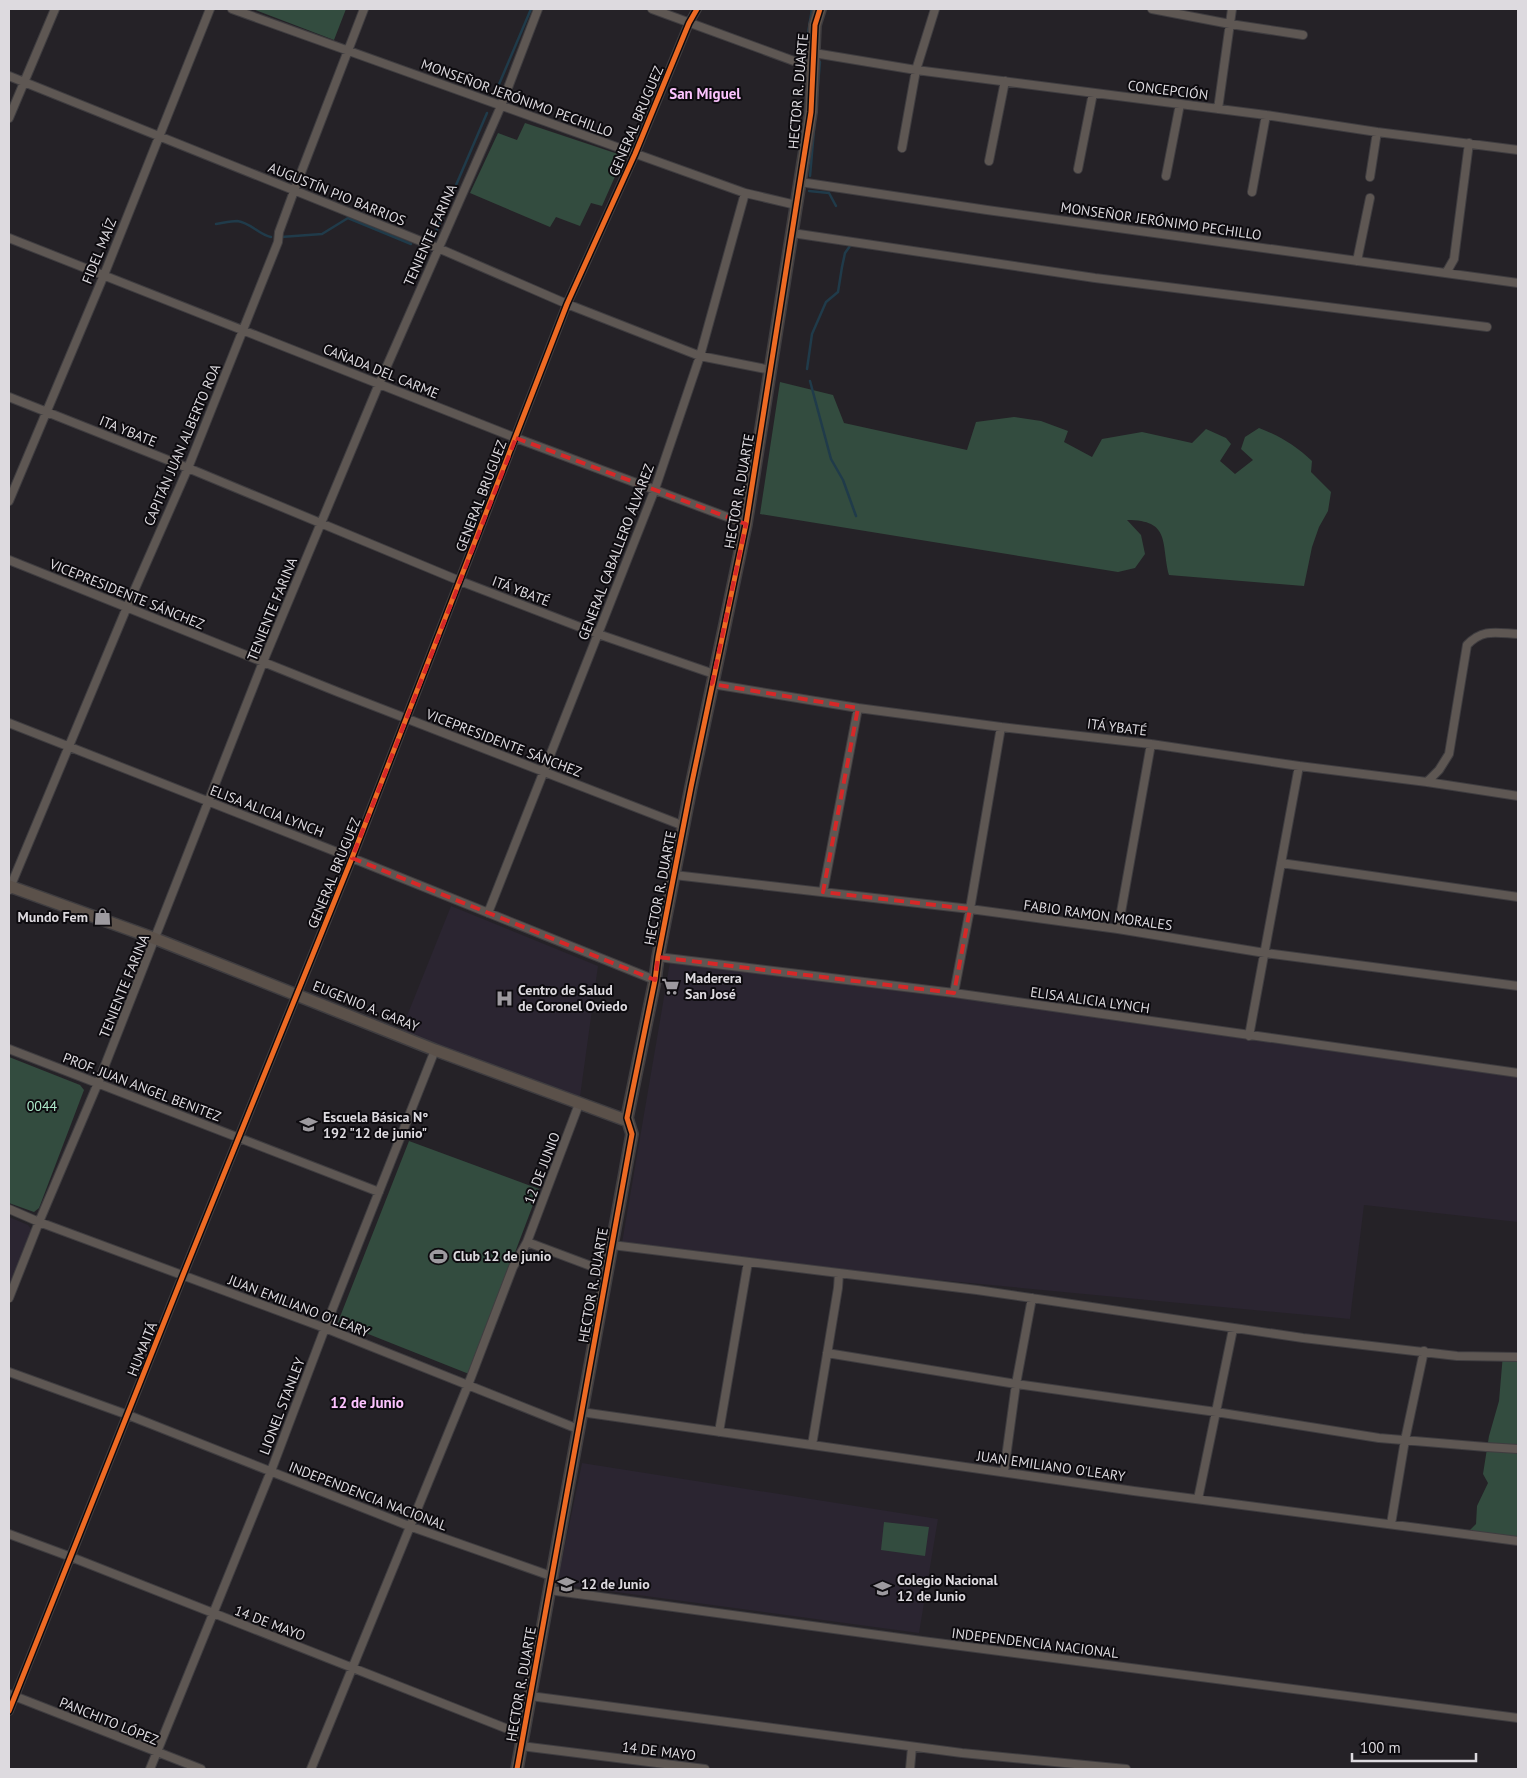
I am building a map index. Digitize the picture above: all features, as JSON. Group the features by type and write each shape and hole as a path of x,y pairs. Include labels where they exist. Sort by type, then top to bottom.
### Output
{"street":[{"path":"9,118 55,9"},
{"name":"FIDEL MAÍZ","path":"9,501 104,275 210,9"},
{"name":"MONSEÑOR JERÓNIMO PECHILLO","path":"232,9 745,193 796,205"},
{"name":"CAPITÁN JUAN ALBERTO ROA","path":"9,887 188,468 278,242 279,232 294,191 364,9"},
{"name":"TENIENTE FARINA","path":"9,1298 38,1222 98,1084 264,662 321,523 379,384 501,106 538,9"},
{"path":"652,9 813,68"},
{"name":"GENERAL BRUGUEZ","path":"297,995 407,718 567,304 636,154 689,22 697,9"},
{"name":"HECTOR R. DUARTE","path":"517,1769 632,1134 627,1118 713,679 746,524 811,112 815,25 820,9"},
{"path":"902,148 916,70 935,9"},
{"path":"1152,9 1230,24 1303,35"},
{"path":"1218,109 1232,9"},
{"name":"CONCEPCIÓN","path":"814,53 916,70 1518,150"},
{"name":"AUGUSTÍN PIO BARRIOS","path":"9,76 438,248 567,304 700,356 770,370"},
{"path":"989,161 1005,81"},
{"path":"1078,169 1093,93"},
{"path":"1166,176 1180,104"},
{"path":"1252,192 1266,115"},
{"path":"1370,177 1377,132"},
{"path":"1446,273 1454,259 1469,144"},
{"name":"MONSEÑOR JERÓNIMO PECHILLO","path":"800,182 1518,283"},
{"name":"GENERAL CABALLERO ÁLVAREZ","path":"488,913 655,489 700,356 745,193"},
{"path":"1357,261 1370,198"},
{"path":"792,233 1095,278 1487,327"},
{"name":"CAÑADA DEL CARME","path":"9,238 516,438 746,524"},
{"name":"ITA YBATE","path":"9,397 321,523"},
{"name":"ITÁ YBATÉ","path":"321,523 460,581 713,679 858,708 1151,744 1518,796"},
{"name":"VICEPRESIDENTE SÁNCHEZ","path":"9,560 684,826"},
{"path":"1427,782 1449,754 1467,645 1480,634 1488,632 1518,634"},
{"path":"823,892 858,708"},
{"name":"ELISA ALICIA LYNCH","path":"9,723 655,980"},
{"path":"954,993 1001,727"},
{"path":"1118,930 1151,744"},
{"path":"1249,1036 1299,766"},
{"path":"1281,863 1518,897"},
{"name":"FABIO RAMON MORALES","path":"674,875 970,909 1265,953 1518,986"},
{"name":"EUGENIO A. GARAY","path":"9,887 156,939 436,1050 628,1122"},
{"name":"ELISA ALICIA LYNCH","path":"658,956 954,993 1518,1073"},
{"name":"HUMAITÁ","path":"9,1711 12,1695 72,1557 183,1275 297,995"},
{"name":"PROF. JUAN ANGEL BENITEZ","path":"9,1049 379,1192"},
{"name":"LIONEL STANLEY","path":"150,1769 271,1471 325,1328 436,1050"},
{"name":"12 DE JUNIO","path":"311,1769 468,1385 513,1267 527,1242 579,1104"},
{"name":"JUAN EMILIANO O'LEARY","path":"9,1209 38,1222 325,1328 578,1429"},
{"path":"527,1242 607,1272"},
{"path":"612,1245 1032,1298 1233,1328 1457,1356 1518,1357"},
{"path":"719,1432 748,1262"},
{"path":"812,1445 838,1288 838,1273"},
{"path":"1004,1472 1016,1384 1032,1298"},
{"path":"1198,1499 1233,1328"},
{"path":"1391,1524 1405,1440 1424,1351"},
{"path":"827,1353 1016,1384 1216,1412 1379,1438 1486,1448 1518,1449"},
{"name":"INDEPENDENCIA NACIONAL","path":"9,1372 128,1415 409,1526 551,1576"},
{"name":"JUAN EMILIANO O'LEARY","path":"581,1412 1198,1499 1518,1541"},
{"name":"14 DE MAYO","path":"9,1534 72,1557 352,1668 522,1740 706,1769"},
{"name":"INDEPENDENCIA NACIONAL","path":"549,1590 922,1641 1518,1718"},
{"name":"PANCHITO LÓPEZ","path":"12,1695 156,1753 201,1769"},
{"path":"530,1696 912,1747 1126,1769"},
{"path":"910,1769 912,1747"}],"highlighted area":[{"path":"516,438 746,524 712,684 858,708 823,892 970,909 954,993 658,957 655,980 352,858"}],"shaded area":[{"name":"Centro de Salud de Coronel Oviedo","path":"451,906 598,966 580,1097 401,1031"},
{"path":"670,962 1518,1070 1518,1222 1364,1205 1350,1319 800,1267 622,1243"},
{"path":"9,1217 28,1225 32,1230 9,1287"},
{"path":"582,1463 938,1519 919,1633 557,1584"}],"green space":[{"path":"253,9 346,9 334,40"},
{"path":"525,123 624,156 602,206 591,203 580,226 556,217 550,227 470,193 498,133 517,140"},
{"path":"780,382 833,395 844,423 967,450 976,422 1014,417 1041,421 1068,431 1064,442 1092,457 1102,439 1142,432 1192,443 1206,429 1226,438 1231,444 1220,461 1235,474 1253,460 1241,449 1245,437 1259,428 1287,442 1312,461 1311,472 1331,492 1328,511 1319,527 1312,547 1304,586 1169,575 1162,536 1158,529 1151,524 1141,521 1127,520 1141,535 1145,554 1135,568 1118,572 760,514"},
{"name":"0044","path":"9,1057 80,1085 84,1090 39,1208 34,1212 9,1203"},
{"name":"Club 12 de junio","path":"409,1141 539,1189 469,1374 338,1322"},
{"path":"1503,1354 1518,1355 1518,1537 1468,1532 1476,1524 1477,1506 1488,1483 1483,1474 1489,1436 1499,1401"},
{"path":"884,1522 929,1527 925,1556 881,1550"}],"waterway":[{"path":"497,89 531,9"},
{"path":"808,44 807,39 812,9"},
{"path":"810,176 820,62"},
{"path":"435,234 487,113"},
{"path":"809,191 829,193 836,206"},
{"path":"281,237 322,234 348,218 411,244"},
{"path":"216,224 234,221 242,222 271,237"},
{"path":"807,369 812,334 826,302 838,292 845,253 850,246"},
{"path":"810,381 831,459 843,480 856,516"}],"cycle path":[{"path":"9,1711 352,858 567,304 635,154 689,23 697,9"},
{"path":"517,1769 632,1134 627,1118 691,787 746,524 811,112 815,25 820,9"}],"place":[{"name":"Mundo Fem","path":"102,917"},
{"name":"Maderera San José","path":"671,986"},
{"name":"Centro de Salud de Coronel Oviedo","path":"504,998"},
{"name":"Escuela Básica N° 192 \"12 de junio\"","path":"309,1125"},
{"name":"Club 12 de junio","path":"439,1256"},
{"name":"12 de Junio","path":"567,1584"},
{"name":"Colegio Nacional 12 de Junio","path":"883,1588"}],"district":[{"name":"San Miguel","path":"705,93"},
{"name":"12 de Junio","path":"367,1402"}]}
